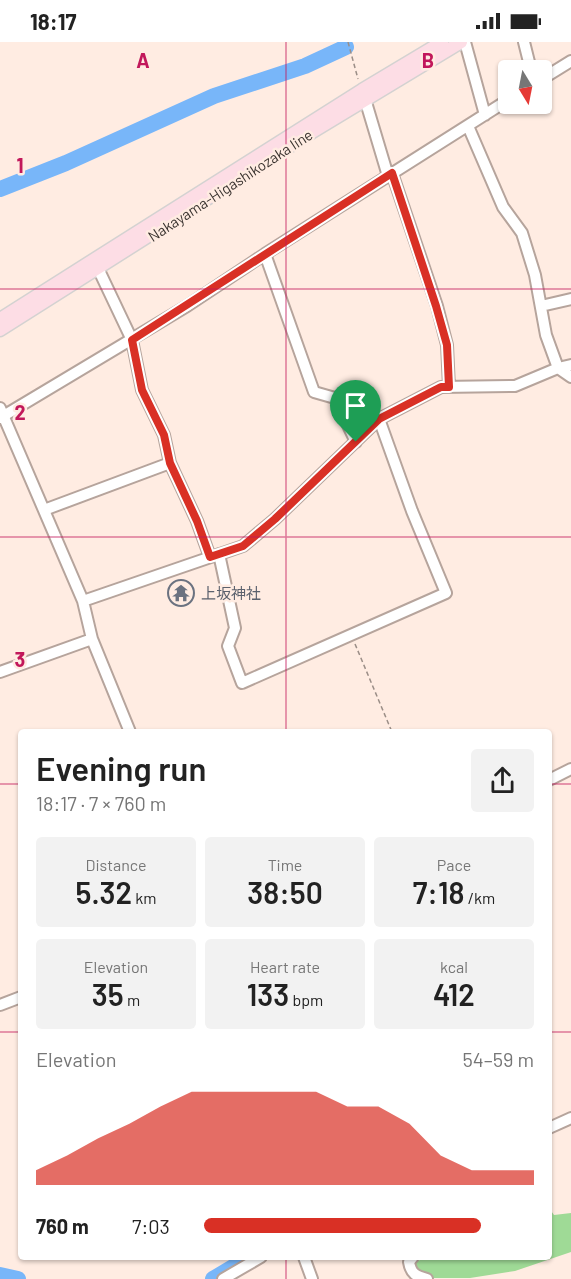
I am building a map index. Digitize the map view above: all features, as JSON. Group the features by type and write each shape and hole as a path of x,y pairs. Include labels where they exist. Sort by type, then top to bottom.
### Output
{"main road":[{"name":"Nakayama-Higashikozaka line","path":"0,330 96,265 364,95 442,42"},
{"name":"Nakayama-Higashikozaka line","path":"364,95 463,42"},
{"name":"Nakayama-Higashikozaka line","path":"0,319 96,265"}],"street":[{"path":"463,42 485,115"},
{"path":"524,42 528,60"},
{"path":"552,73 571,61"},
{"path":"364,95 447,345 449,387"},
{"path":"129,729 92,639 83,602 1,414 187,306 498,107"},
{"path":"468,126 503,207 522,233 535,275 546,335 558,368 571,377"},
{"path":"265,254 314,392 335,398 356,442"},
{"path":"96,265 132,340 142,390 164,435 170,463 214,556 235,628 228,646 242,683 446,593 412,511 379,419"},
{"path":"541,306 571,299"},
{"path":"83,602 243,546 275,519 379,419 441,387 515,386 571,365"},
{"path":"44,510 170,463"},
{"path":"0,672 92,639"},
{"path":"552,778 571,769"},
{"path":"0,1005 18,998"},
{"path":"552,1127 571,1118"},
{"path":"223,1279 256,1260"},
{"path":"305,1260 312,1279"},
{"path":"411,1260 411,1271 416,1276 427,1279"}],"path":[{"path":"348,42 364,95"},
{"path":"351,635 391,729"}],"green space":[{"path":"552,1212 554,1215 571,1213 571,1252 552,1258"},
{"path":"420,1260 547,1260 515,1271 470,1278 419,1278 412,1263"}],"waterway":[{"path":"0,189 66,163 214,96 305,66 346,47"},
{"path":"213,1279 245,1260"},
{"path":"0,1275 18,1279"}],"place":[{"name":"上坂神社","path":"181,593"}],"route":[{"path":"392,173 447,345 449,387 441,387 379,419 356,442 275,519 243,546 210,557 197,521 170,463 164,435 142,390 132,340 392,173"}]}
